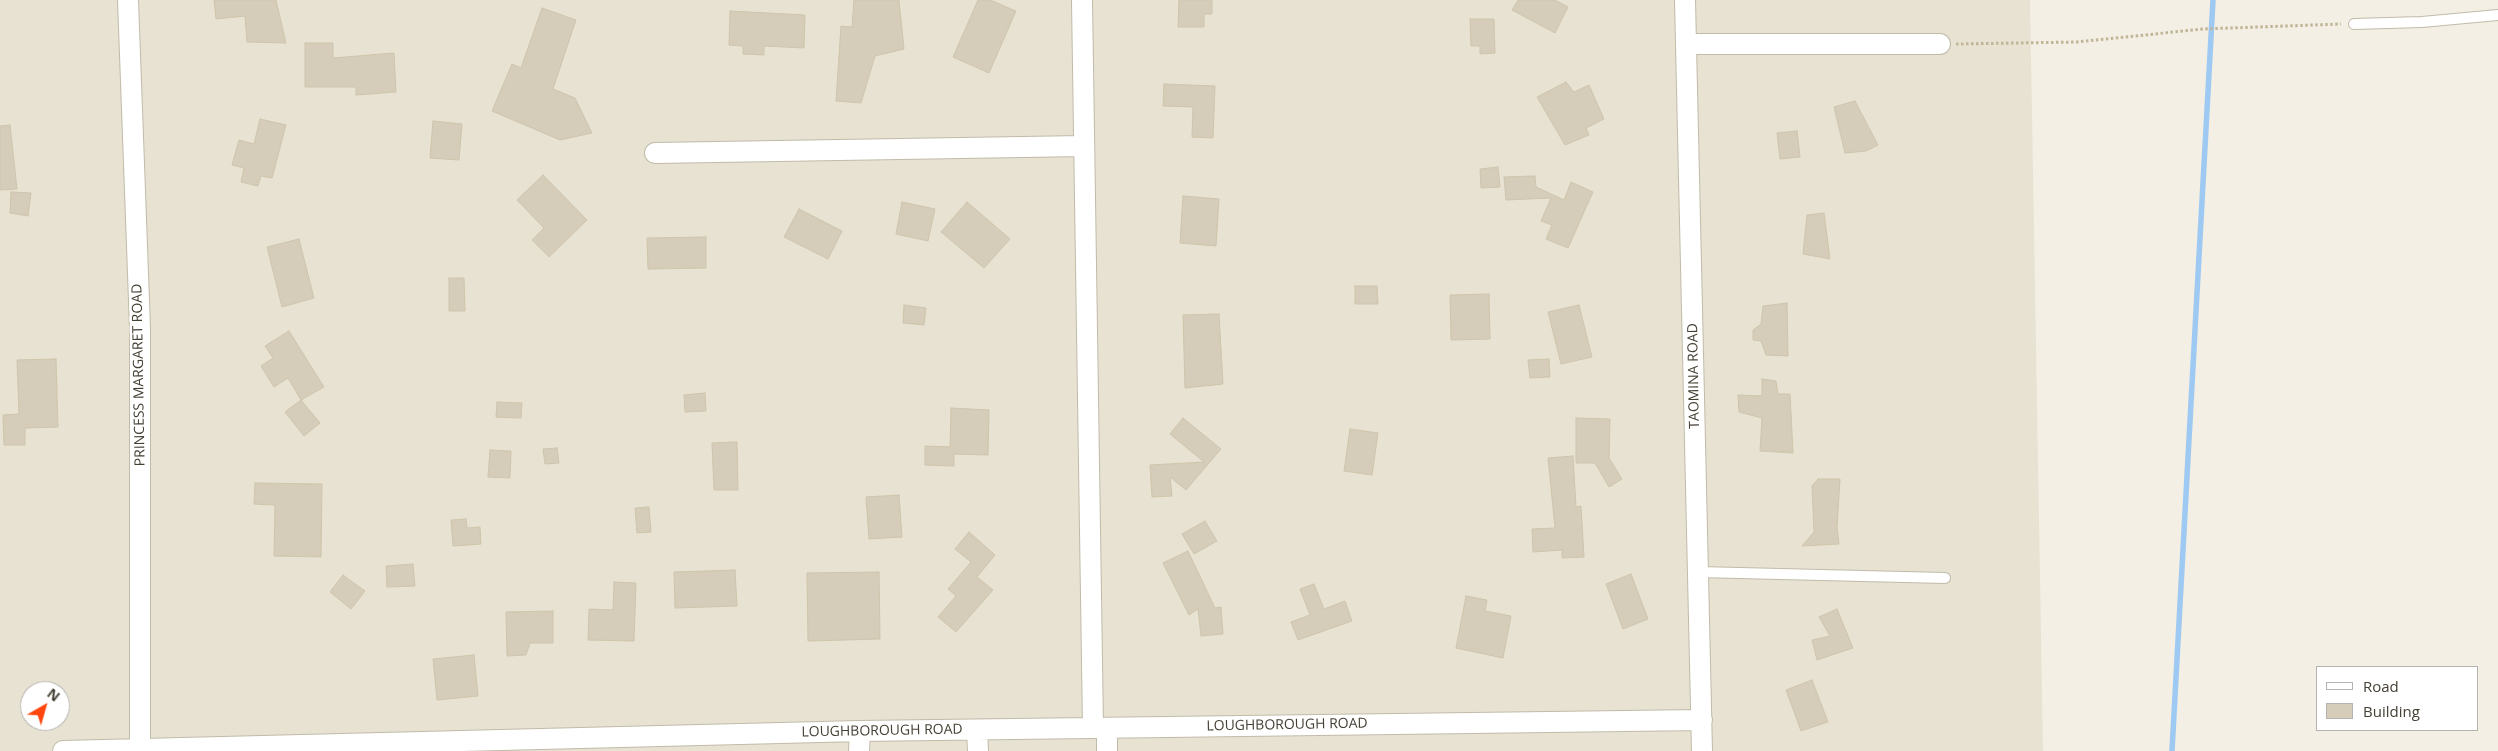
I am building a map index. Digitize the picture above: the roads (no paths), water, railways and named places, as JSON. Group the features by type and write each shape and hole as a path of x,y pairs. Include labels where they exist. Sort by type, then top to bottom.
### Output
{"street":[{"name":"PRINCESS MARGARET ROAD","path":"128,0 140,328 140,750"},
{"path":"1082,0 1084,146 1100,728 1107,751"},
{"name":"TAOMINA ROAD","path":"1685,0 1702,751"},
{"path":"1686,44 1940,44"},
{"path":"655,153 1084,146"},
{"name":"LOUGHBOROUGH ROAD","path":"63,751 860,731 1702,720"},
{"path":"978,730 978,751"},
{"path":"860,731 860,751"}],"lane":[{"path":"2354,24 2422,22 2498,15"},
{"path":"1698,572 1945,578"}],"waterway":[{"path":"2172,751 2213,0"}]}
